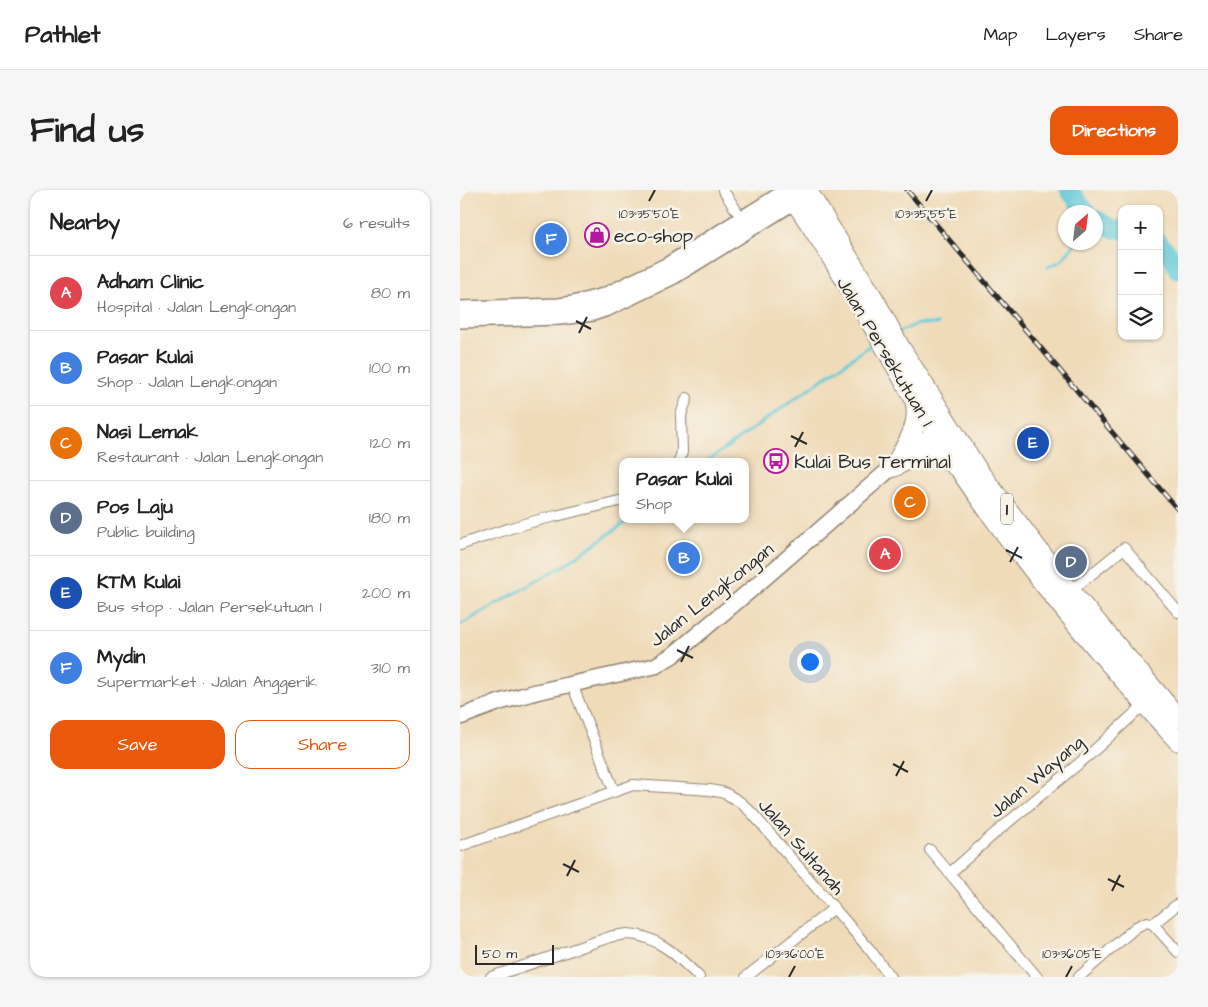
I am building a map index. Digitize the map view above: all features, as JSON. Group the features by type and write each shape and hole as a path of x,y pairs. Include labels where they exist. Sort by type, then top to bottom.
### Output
{"highway":[{"name":"Jalan Persekutuan 1","path":"794,193 882,329 941,428 968,481 1022,557 1064,596 1178,718"},
{"name":"Jalan Persekutuan 1","path":"895,351 915,400 979,472 1064,596 1145,704 1178,741"},
{"path":"894,467 914,428 917,411 915,400"},
{"path":"894,467 915,455 928,452 944,458 953,464 968,481"}],"street":[{"path":"723,190 742,220"},
{"path":"460,320 559,312 573,304 604,296 668,265 742,220 794,193"},
{"path":"460,309 593,313 608,308 674,276 794,193"},
{"path":"680,458 682,452 681,415 687,398"},
{"name":"Jalan Lengkongan","path":"460,718 500,702 654,666 673,655 941,428"},
{"path":"460,545 519,526 619,501"},
{"path":"1064,596 1124,548 1178,612"},
{"path":"572,684 614,791"},
{"name":"Jalan Wayang","path":"950,873 1088,756 1145,704"},
{"name":"Jalan Sultanah","path":"460,846 633,785 679,787 724,793 740,802 752,814 871,951 890,977"},
{"path":"930,850 1037,977"},
{"path":"1154,924 1178,904"},
{"path":"746,977 833,909"},
{"path":"1079,977 1136,927 1147,922 1154,924 1178,952"},
{"path":"491,977 612,936 629,934 648,939 666,948 684,961 699,977"}],"waterway":[{"path":"1069,190 1081,205"},
{"path":"1103,223 1118,230"},
{"path":"1103,227 1108,226"},
{"path":"1163,247 1173,258 1178,270"},
{"path":"1048,267 1061,261 1070,250"},
{"path":"899,332 917,324 938,324"},
{"path":"712,458 875,342"},
{"path":"460,625 568,563 624,523"}],"railway":[{"path":"907,190 1178,510"}],"place":[{"name":"eco-shop","path":"597,235"},
{"name":"Mydin","path":"551,239"},
{"name":"KTM Kulai","path":"1033,443"},
{"name":"Kulai Bus Terminal","path":"776,461"},
{"name":"Nasi Lemak","path":"910,502"},
{"name":"Adham Clinic","path":"885,554"},
{"name":"Pasar Kulai","path":"684,558"},
{"name":"Pos Laju","path":"1071,562"}]}
